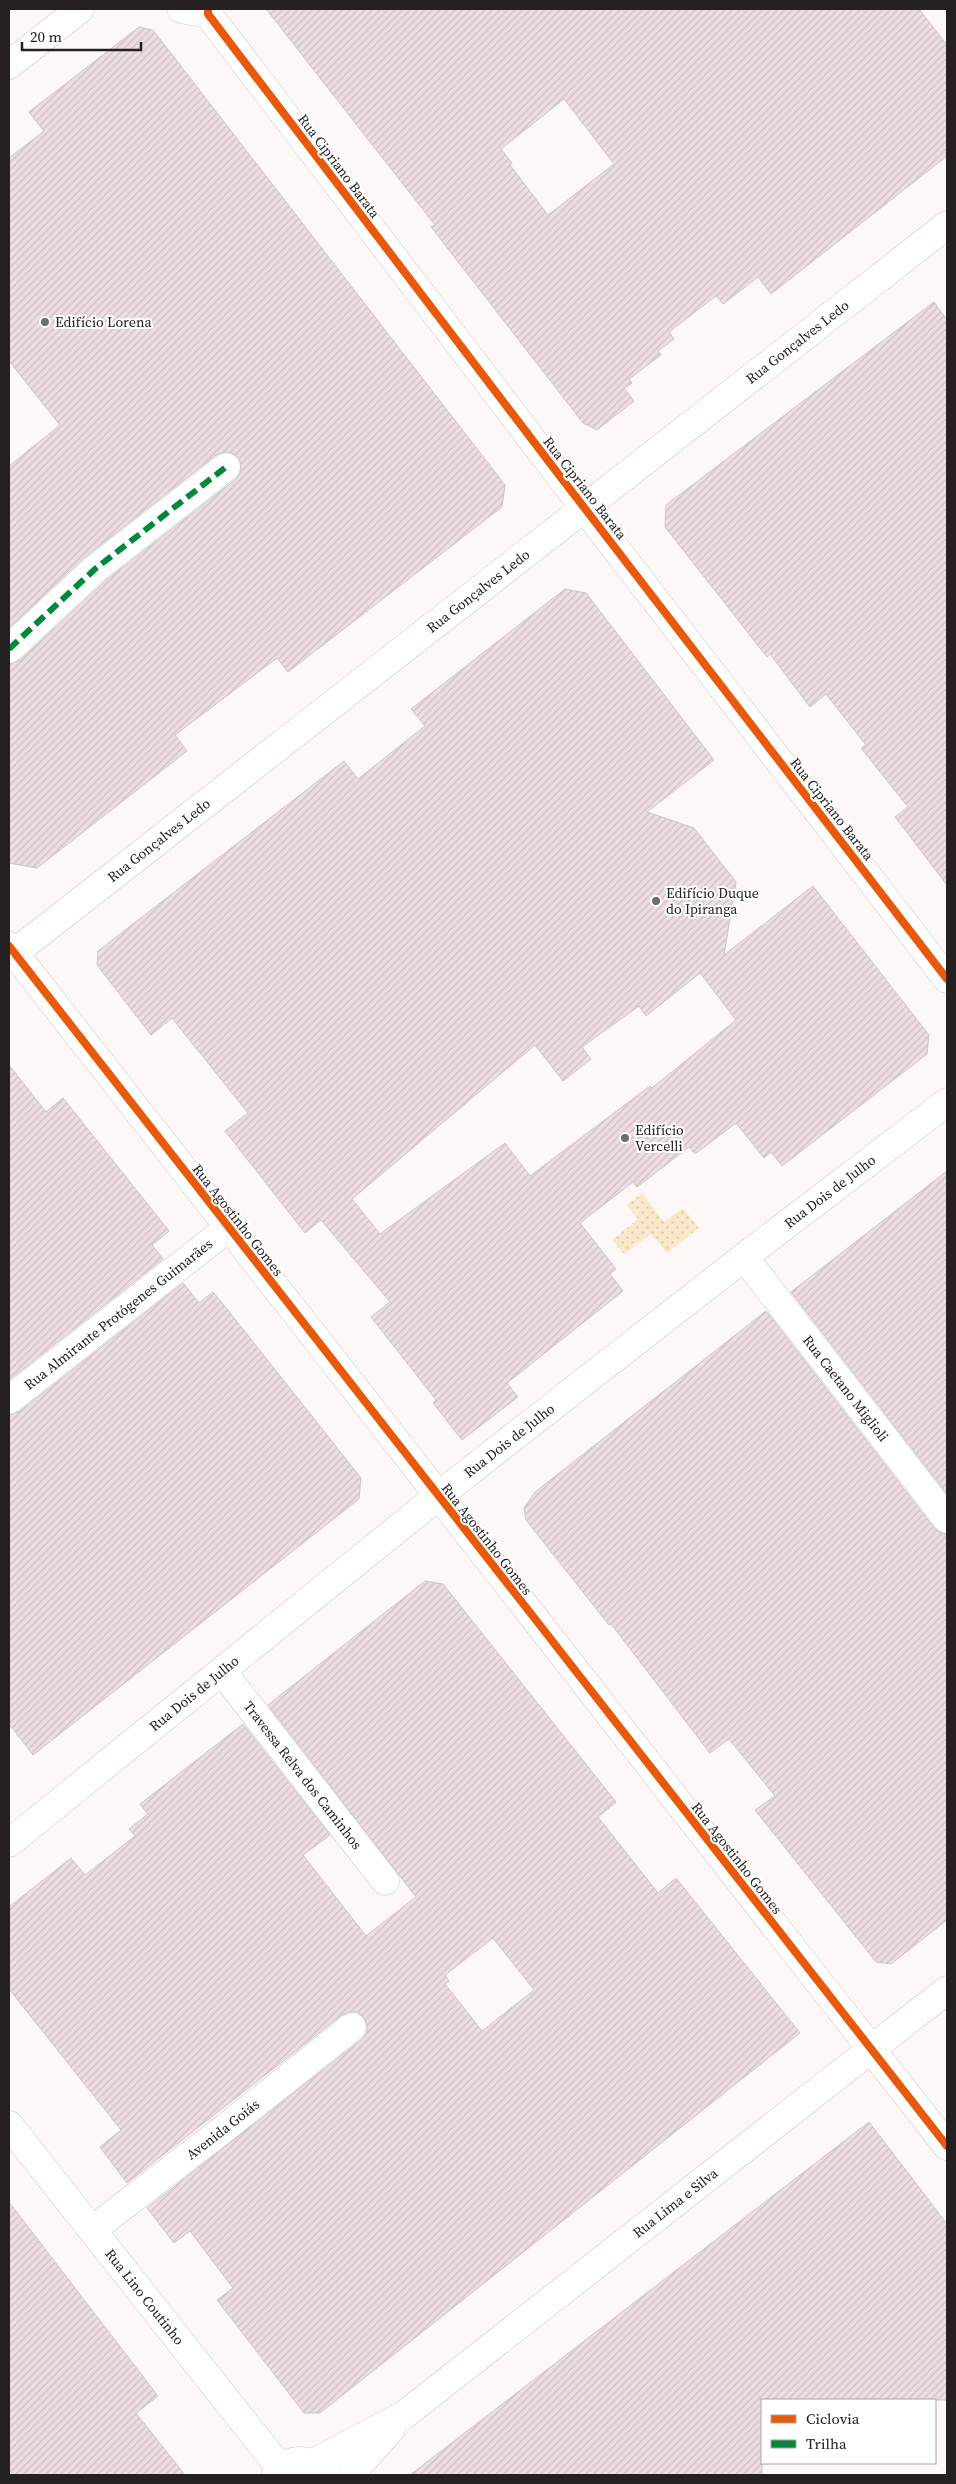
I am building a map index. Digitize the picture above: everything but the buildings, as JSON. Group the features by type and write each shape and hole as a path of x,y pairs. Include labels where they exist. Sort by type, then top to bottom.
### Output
{"street":[{"path":"181,9 208,12"},
{"path":"9,66 82,10"},
{"name":"Rua Cipriano Barata","path":"208,12 584,507 947,979"},
{"name":"Rua Gonçalves Ledo","path":"11,952 947,225"},
{"path":"9,649 95,569 226,467"},
{"name":"Rua Agostinho Gomes","path":"11,952 947,2146"},
{"name":"Rua Dois de Julho","path":"9,1843 438,1496 744,1257 947,1102"},
{"name":"Rua Almirante Protógenes Guimarães","path":"9,1400 228,1228"},
{"name":"Rua Caetano Miglioli","path":"744,1257 947,1519"},
{"name":"Travessa Relva dos Caminhos","path":"222,1671 385,1881"},
{"name":"Rua Lima e Silva","path":"322,2469 404,2415 947,1990"},
{"name":"Avenida Goiás","path":"92,2230 352,2027"},
{"name":"Rua Lino Coutinho","path":"9,2125 278,2472"},
{"name":"Rua Lima e Silva","path":"350,2475 404,2415"},
{"path":"278,2472 296,2461 322,2469"}],"shaded area":[{"path":"642,1193 664,1222 683,1208 699,1228 667,1253 651,1234 624,1254 612,1240 638,1219 627,1205"}],"marked path":[{"path":"9,649 95,569 226,467"}],"cycle path":[{"path":"208,9 208,14 556,471 947,979"},
{"path":"9,946 947,2146"}],"place":[{"name":"Edifício Lorena","path":"45,322"},
{"name":"Edifício Duque do Ipiranga","path":"656,901"},
{"name":"Edifício Vercelli","path":"625,1138"}]}
